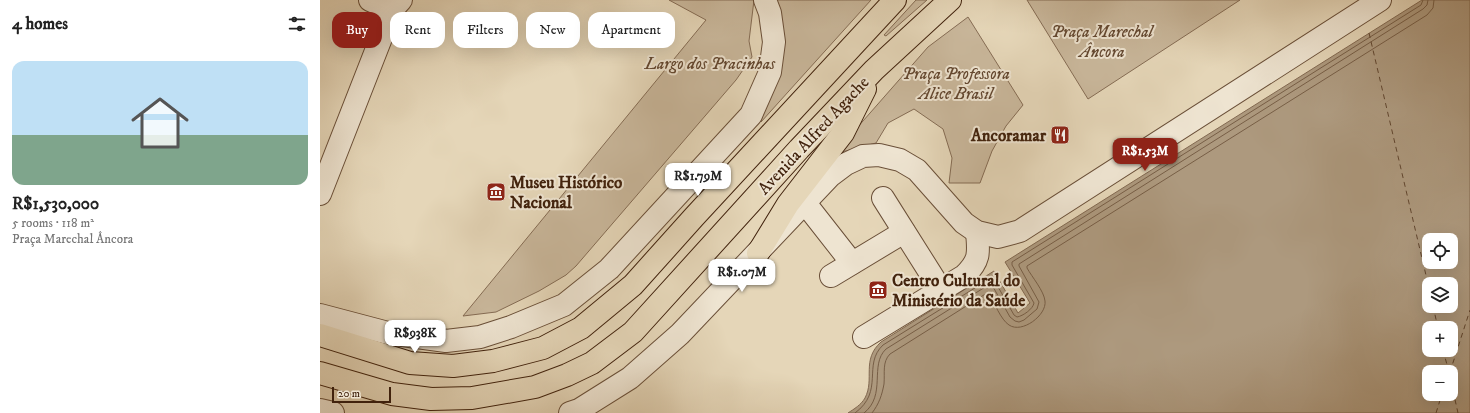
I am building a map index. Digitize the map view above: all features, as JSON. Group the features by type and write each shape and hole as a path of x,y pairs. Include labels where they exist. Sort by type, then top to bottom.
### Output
{"highway":[{"name":"Avenida Alfred Agache","path":"320,335 410,363 453,366 493,361 543,348 581,328 633,285 694,217 896,0"},
{"name":"Avenida Alfred Agache","path":"320,374 392,394 431,399 472,398 535,387 567,375 592,363 633,332 799,149 874,70 950,0"},
{"path":"758,253 788,204 843,133 874,70"}],"street":[{"path":"320,194 397,5 370,0"},
{"path":"320,316 388,334 446,341 480,337 511,327 564,305 609,269 751,115 770,72 774,42 770,13 765,0"},
{"path":"570,413 579,410 630,378 680,334 830,176 846,164 863,156 880,155 900,160 917,170 964,223 977,232 998,237 1020,231 1380,0"},
{"path":"883,198 941,290"},
{"path":"805,203 852,263"},
{"path":"831,276 904,232"},
{"path":"864,337 964,276 976,263 979,247 977,232"},
{"path":"320,410 333,413"}],"green space":[{"name":"Largo dos Pracinhas","path":"669,0 754,0 749,41 752,57 736,80 576,266 566,275 539,291 496,312 463,316 706,20"},
{"path":"772,0 871,0 761,122 778,50"},
{"path":"916,0 927,0 886,36 884,35"},
{"name":"Praça Marechal Âncora","path":"1027,0 1240,0 1088,99"},
{"name":"Praça Professora Alice Brasil","path":"968,17 1023,105 1006,126 992,151 980,183 949,183 952,158 943,129 914,109 888,123 876,143 834,154 928,47"}],"water":[{"path":"1422,0 1470,0 1470,413 848,413 859,405 865,398 869,384 871,356 881,342 994,271 1018,313 1030,303 1005,262"}],"ferry route":[{"path":"1369,33 1426,277"},
{"path":"1452,365 1470,310"},
{"path":"1435,313 1436,321"},
{"path":"1445,357 1447,365"},
{"path":"1436,413 1440,401"},
{"path":"1455,401 1458,413"}],"place":[{"name":"Ancoramar","path":"1060,135"},
{"name":"Museu Histórico Nacional","path":"496,192"},
{"name":"Centro Cultural do Ministério da Saúde","path":"878,290"}]}
